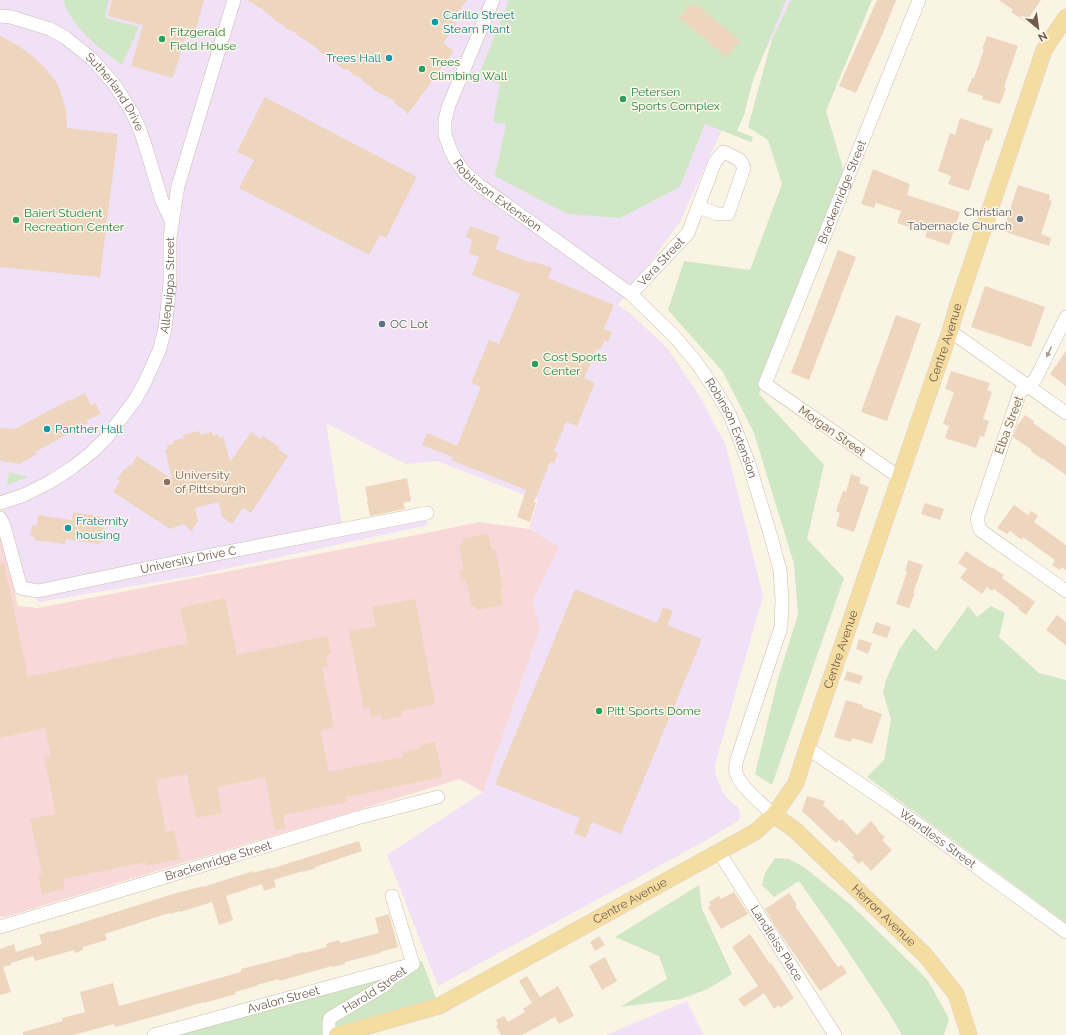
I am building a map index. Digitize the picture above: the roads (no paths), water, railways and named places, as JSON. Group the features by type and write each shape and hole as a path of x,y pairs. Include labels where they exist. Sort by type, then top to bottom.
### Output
{"main road":[{"name":"Centre Avenue","path":"337,1035 439,1006 755,832 774,815 796,783 1044,50 1066,18"},
{"name":"Herron Avenue","path":"774,815 795,830 925,955 956,994 968,1035"}],"street":[{"name":"Allequippa Street","path":"0,503 24,495 50,482 92,452 124,416 146,382 154,365 165,329 170,283 170,237 178,186 234,0"},
{"name":"Robinson Extension","path":"493,0 449,105 445,120 445,135 455,158 464,172 479,185 631,294 674,336 696,362 730,415 749,464 780,570 782,600 781,627 736,762 736,773 748,792 774,815"},
{"name":"Brackenridge Street","path":"765,384 919,0"},
{"name":"Sutherland Drive","path":"0,16 50,29 66,38 92,59 114,84 132,112 140,130 162,201 172,222"},
{"name":"Vera Street","path":"631,294 688,233 715,162 722,152 740,160 744,168 728,214 718,214 698,207"},
{"name":"Elba Street","path":"1066,317 1035,380 1020,392 977,519 980,530 1066,591"},
{"path":"950,331 1066,413"},
{"name":"Morgan Street","path":"765,384 899,477"},
{"name":"University Drive C","path":"0,518 4,526 21,588 38,591 191,558 427,513"},
{"name":"Wandless Street","path":"807,748 890,804 1066,932"},
{"name":"Brackenridge Street","path":"0,927 357,818 438,797"},
{"name":"Landleiss Place","path":"719,852 835,1035"},
{"name":"Harold Street","path":"329,1035 330,1018 385,985 392,978 413,964 392,896"},
{"name":"Avalon Street","path":"154,1035 413,964"}],"place":[{"name":"Carillo Street Steam Plant","path":"435,22"},
{"name":"Fitzgerald Field House","path":"162,39"},
{"name":"Trees Hall","path":"389,58"},
{"name":"Trees Climbing Wall","path":"422,69"},
{"name":"Petersen Sports Complex","path":"623,99"},
{"name":"Christian Tabernacle Church","path":"1020,219"},
{"name":"Baierl Student Recreation Center","path":"16,220"},
{"name":"OC Lot","path":"382,324"},
{"name":"Cost Sports Center","path":"535,364"},
{"name":"Panther Hall","path":"47,429"},
{"name":"University of Pittsburgh","path":"167,482"},
{"name":"Fraternity housing","path":"68,528"},
{"name":"Pitt Sports Dome","path":"599,711"}]}
